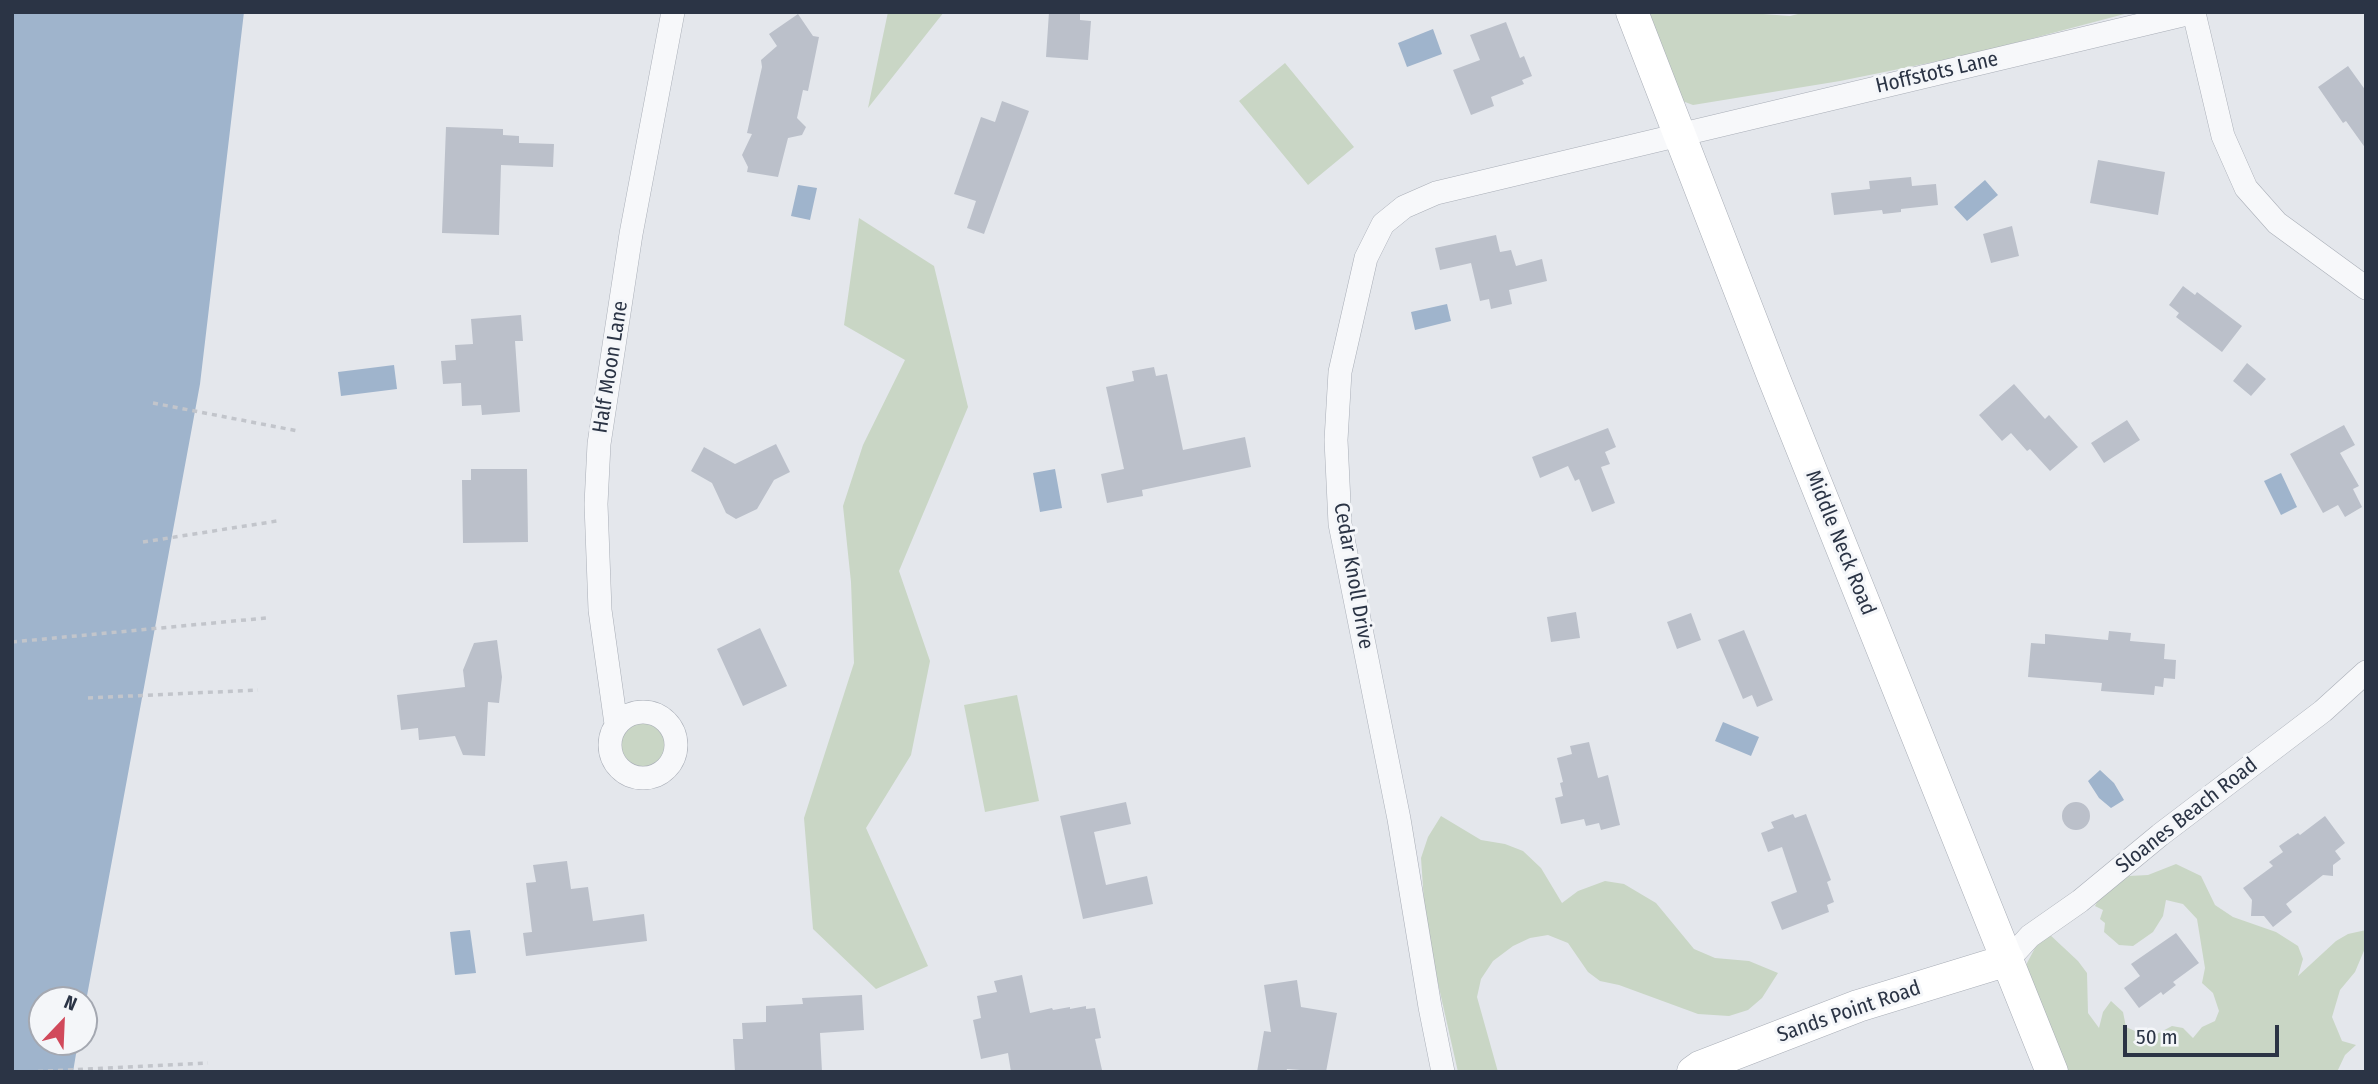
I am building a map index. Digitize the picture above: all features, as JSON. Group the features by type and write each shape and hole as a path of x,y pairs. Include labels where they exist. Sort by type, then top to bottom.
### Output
{"street":[{"name":"Half Moon Lane","path":"616,724 600,610 596,505 599,444 631,234 673,12"},
{"name":"Middle Neck Road","path":"1632,12 1773,376 2052,1072"},
{"name":"Hoffstots Lane","path":"1679,135 2194,12"},
{"path":"2194,12 2223,136 2246,188 2277,223 2366,288"},
{"name":"Cedar Knoll Drive","path":"1443,1072 1399,819 1340,524 1336,440 1340,372 1366,258 1383,224 1404,207 1436,193 1679,135"},
{"name":"Sloanes Beach Road","path":"2008,960 2030,936 2080,901 2160,835 2323,711 2366,672"},
{"name":"Sands Point Road","path":"1693,1072 1858,1006 2008,960"}],"path":[{"path":"153,403 298,431"},
{"path":"143,542 277,521"},
{"path":"12,642 266,618"},
{"path":"88,698 258,690"},
{"path":"28,1072 208,1063"}],"green space":[{"path":"888,12 944,12 868,108 880,50"},
{"path":"1642,12 1736,12 1790,16 1806,12 2132,12 1973,54 1840,81 1693,105 1677,99"},
{"path":"1285,63 1354,147 1308,185 1239,101"},
{"path":"859,218 934,266 968,407 899,571 930,661 911,755 866,828 928,966 876,989 813,929 804,818 854,663 851,582 843,506 863,445 905,360 844,325"},
{"path":"1017,695 1039,801 985,812 964,705"},
{"path":"643,718 653,720 661,726 667,734 667,754 661,762 653,768 643,770 633,768 625,762 619,754 617,744 619,734 625,726 633,720"},
{"path":"1441,816 1481,840 1505,844 1523,851 1541,868 1562,903 1578,891 1605,881 1624,884 1656,903 1694,949 1715,958 1749,961 1778,973 1762,998 1748,1010 1729,1016 1698,1014 1619,985 1600,981 1588,972 1568,943 1548,935 1530,938 1513,946 1493,961 1481,979 1477,997 1498,1072 1458,1072 1426,930 1421,858 1428,837"},
{"path":"2176,864 2201,876 2215,905 2233,917 2276,932 2298,946 2303,959 2298,976 2336,941 2348,934 2366,930 2366,946 2355,972 2340,990 2332,1017 2342,1041 2356,1045 2345,1055 2337,1072 2062,1072 2024,981 2027,963 2048,933 2087,973 2088,1013 2099,1028 2103,1012 2111,1001 2123,1012 2126,1027 2144,1035 2155,1035 2172,1026 2183,1028 2193,1038 2202,1027 2215,1021 2219,1011 2213,993 2202,983 2205,968 2197,919 2183,904 2166,900 2163,916 2153,932 2133,946 2119,945 2104,932 2105,923 2100,919 2103,910 2095,906 2100,896 2129,876 2148,875"}],"water":[{"path":"12,12 244,12 200,384 89,986 28,986 28,1056 76,1056 73,1072 12,1072"},
{"path":"1433,29 1442,54 1407,67 1398,43"},
{"path":"1985,180 1998,195 1967,221 1954,207"},
{"path":"798,185 817,188 810,220 791,216"},
{"path":"1447,304 1451,321 1415,330 1411,312"},
{"path":"394,365 397,389 341,396 338,372"},
{"path":"1055,469 1062,508 1040,512 1033,473"},
{"path":"2281,473 2297,507 2281,515 2264,481"},
{"path":"1723,722 1759,737 1751,756 1715,741"},
{"path":"2100,770 2114,783 2124,800 2111,808 2099,798 2088,781"},
{"path":"470,930 476,973 455,975 450,932"}],"building":[{"path":"1049,12 1080,12 1080,20 1091,21 1088,60 1046,57"},
{"path":"798,14 813,36 819,37 808,91 803,90 797,118 806,127 802,135 788,138 778,177 747,172 748,167 742,155 752,134 747,133 762,67 761,60 777,46 769,34"},
{"path":"1506,22 1520,58 1524,56 1532,76 1522,80 1524,84 1491,97 1494,106 1471,115 1453,70 1480,60 1470,35"},
{"path":"2348,66 2366,91 2366,149 2346,121 2343,123 2318,87"},
{"path":"1002,101 1029,111 984,234 967,228 976,201 954,194 981,117 995,122"},
{"path":"446,127 503,129 503,135 519,136 519,143 554,144 553,167 501,165 499,235 442,233"},
{"path":"2098,160 2165,172 2158,215 2090,203"},
{"path":"1911,177 1912,186 1936,184 1938,205 1883,214 1882,210 1834,215 1831,193 1870,189 1869,181"},
{"path":"2012,226 2019,256 1991,263 1983,234"},
{"path":"1496,235 1500,252 1511,250 1516,266 1542,259 1547,281 1509,290 1512,304 1491,309 1489,299 1480,301 1471,263 1440,270 1435,248"},
{"path":"2183,286 2195,295 2197,292 2242,326 2222,352 2176,317 2179,313 2169,305"},
{"path":"521,315 523,341 515,341 520,412 482,415 481,405 462,406 461,383 443,384 441,361 456,360 455,345 473,344 471,319"},
{"path":"2247,363 2266,379 2251,396 2233,381"},
{"path":"1154,367 1156,376 1167,374 1183,450 1245,437 1251,467 1142,490 1143,496 1107,503 1101,474 1124,469 1106,387 1134,381 1132,371"},
{"path":"2014,384 2045,419 2049,415 2078,447 2050,471 2011,433 2002,441 1979,415"},
{"path":"2127,420 2140,440 2104,463 2091,443"},
{"path":"2344,425 2355,445 2340,453 2359,486 2353,489 2362,507 2345,517 2338,505 2323,513 2290,454"},
{"path":"1608,428 1616,447 1605,452 1610,464 1601,467 1615,503 1592,512 1579,479 1575,481 1568,466 1540,478 1532,457"},
{"path":"776,444 790,472 774,480 757,509 736,519 726,513 712,483 691,471 704,447 735,464"},
{"path":"471,469 527,469 528,542 463,543 462,480 471,480"},
{"path":"1576,612 1580,638 1551,642 1547,617"},
{"path":"1691,613 1701,640 1677,649 1667,622"},
{"path":"760,628 787,686 743,706 717,649"},
{"path":"1744,630 1773,700 1757,707 1752,695 1743,699 1718,640"},
{"path":"2109,631 2131,633 2130,641 2165,644 2164,659 2176,660 2175,679 2164,678 2163,687 2155,686 2154,695 2101,691 2102,683 2028,677 2031,643 2045,644 2045,634 2108,640"},
{"path":"497,640 502,677 499,703 488,702 485,756 463,755 455,736 419,740 418,728 401,730 397,695 465,687 463,670 474,643"},
{"path":"1589,742 1598,778 1608,775 1620,825 1601,830 1599,823 1586,826 1584,819 1561,824 1555,798 1563,796 1560,783 1563,782 1557,758 1572,754 1570,746"},
{"path":"1126,802 1131,824 1094,832 1106,885 1147,876 1153,904 1083,919 1060,816"},
{"path":"2076,802 2086,806 2090,816 2086,826 2076,830 2066,826 2062,816 2066,806"},
{"path":"1793,814 1795,818 1806,814 1831,880 1827,882 1834,902 1827,905 1829,912 1782,930 1771,902 1797,892 1782,847 1768,852 1761,833 1774,828 1771,822"},
{"path":"2325,816 2345,843 2335,851 2341,859 2333,865 2333,876 2323,875 2286,904 2292,912 2273,927 2264,916 2251,916 2252,900 2243,888 2273,866 2269,862 2283,852 2279,846 2298,833 2300,835"},
{"path":"567,861 571,889 588,887 593,921 644,914 647,941 526,956 523,933 532,932 526,883 536,882 533,865"},
{"path":"2176,933 2199,963 2173,982 2176,985 2163,995 2161,992 2139,1008 2124,988 2140,976 2131,964"},
{"path":"1022,975 1030,1013 1052,1008 1095,1008 1101,1038 1095,1039 1102,1070 1011,1072 1008,1053 981,1059 973,1020 981,1018 977,996 997,992 994,981"},
{"path":"1297,980 1301,1007 1337,1013 1326,1072 1287,1069 1286,1072 1257,1072 1264,1031 1271,1032 1264,985"},
{"path":"862,995 864,1030 820,1033 822,1072 735,1072 733,1039 743,1039 742,1023 766,1022 766,1006 803,1004 802,998"}]}
